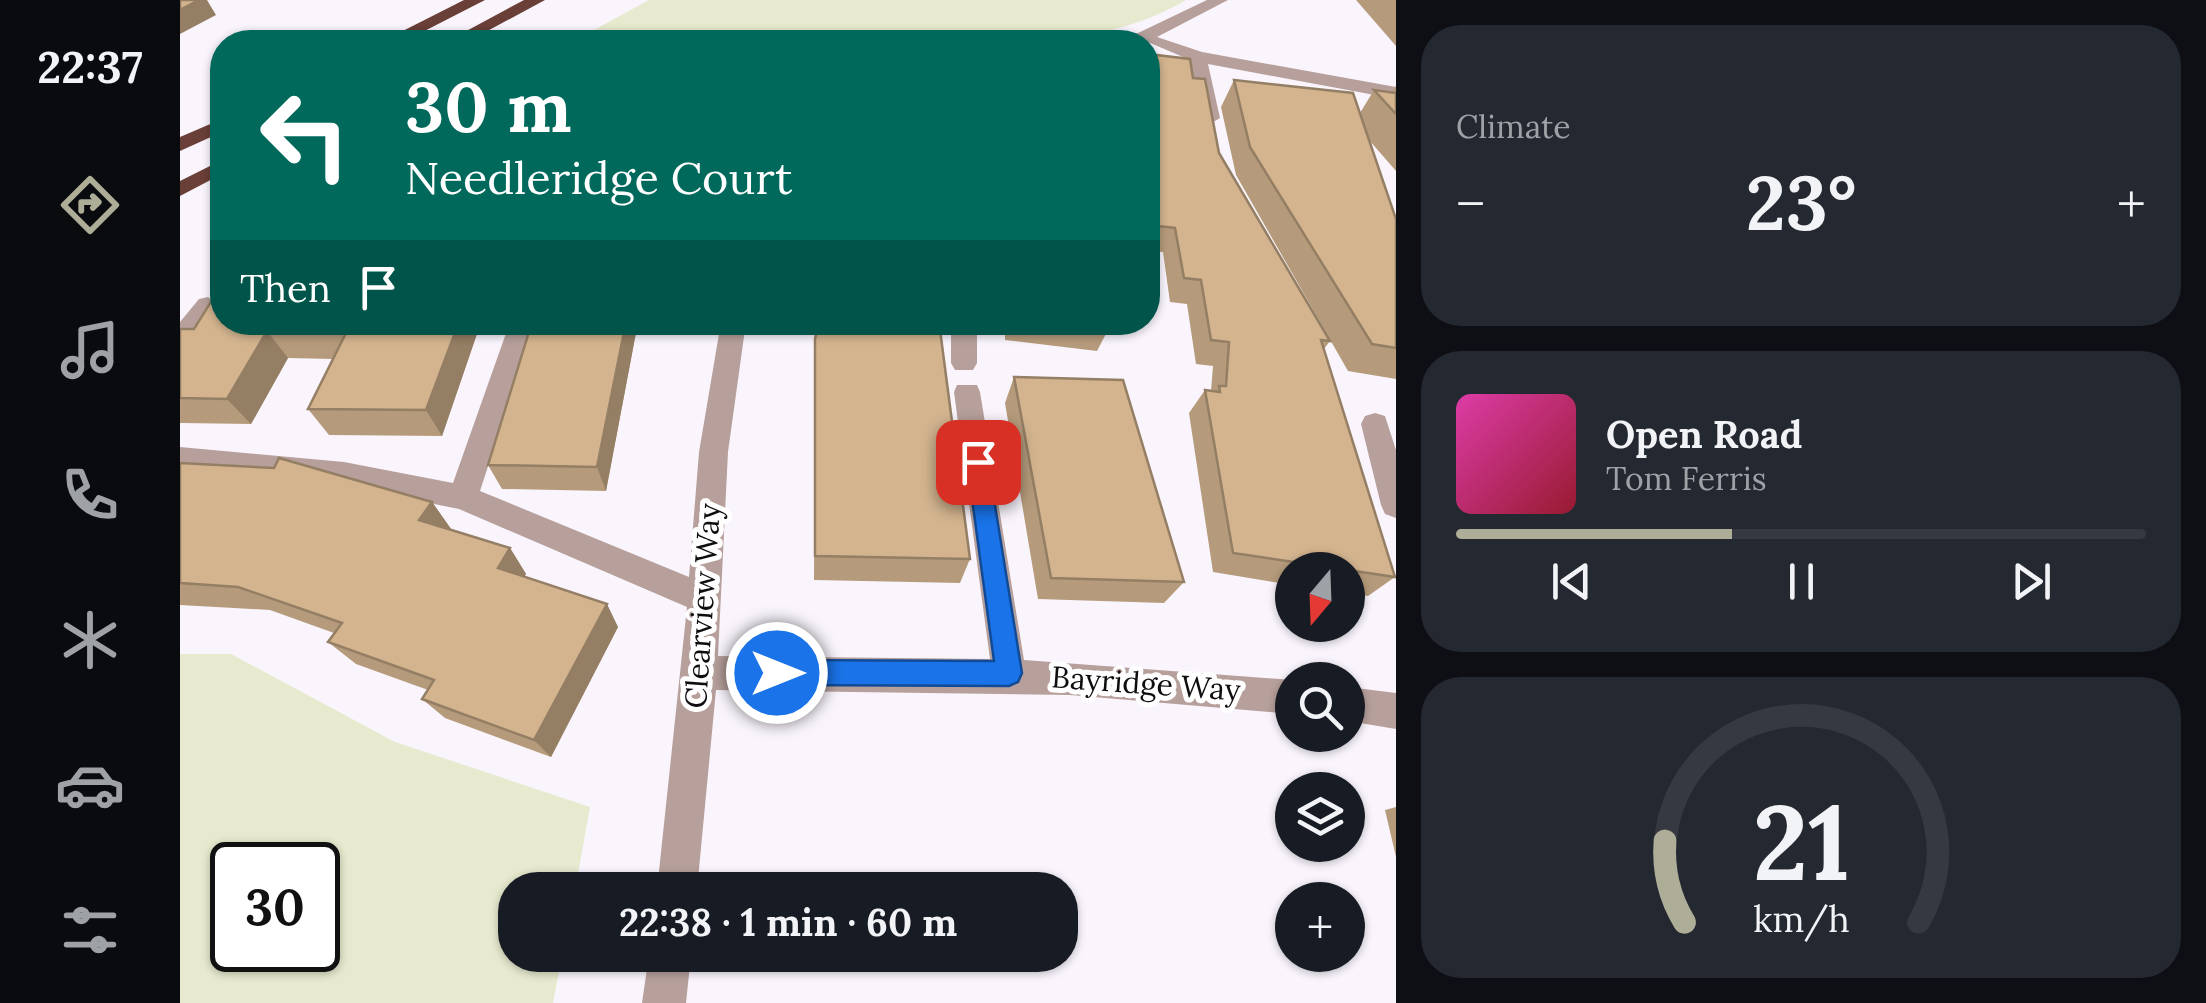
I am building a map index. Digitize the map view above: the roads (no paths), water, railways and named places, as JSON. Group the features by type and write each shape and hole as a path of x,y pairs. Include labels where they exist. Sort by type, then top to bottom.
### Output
{"highway":[{"path":"415,30 477,0"},
{"path":"478,30 537,0"},
{"path":"180,143 210,129"},
{"path":"180,187 210,171"}],"street":[{"path":"1158,30 1220,0"},
{"path":"1160,44 1198,57 1396,92"},
{"path":"1198,57 1214,142"},
{"path":"180,339 208,305"},
{"path":"463,498 519,335"},
{"name":"Clearview Way","path":"678,872 700,673 724,363 731,335"},
{"path":"964,335 966,378 1009,673"},
{"path":"1375,424 1396,506"},
{"path":"180,458 344,474 463,498 703,598"},
{"name":"Bayridge Way","path":"700,673 1009,673 1275,696"},
{"path":"1365,706 1396,711"},
{"path":"664,1003 668,972"}]}
